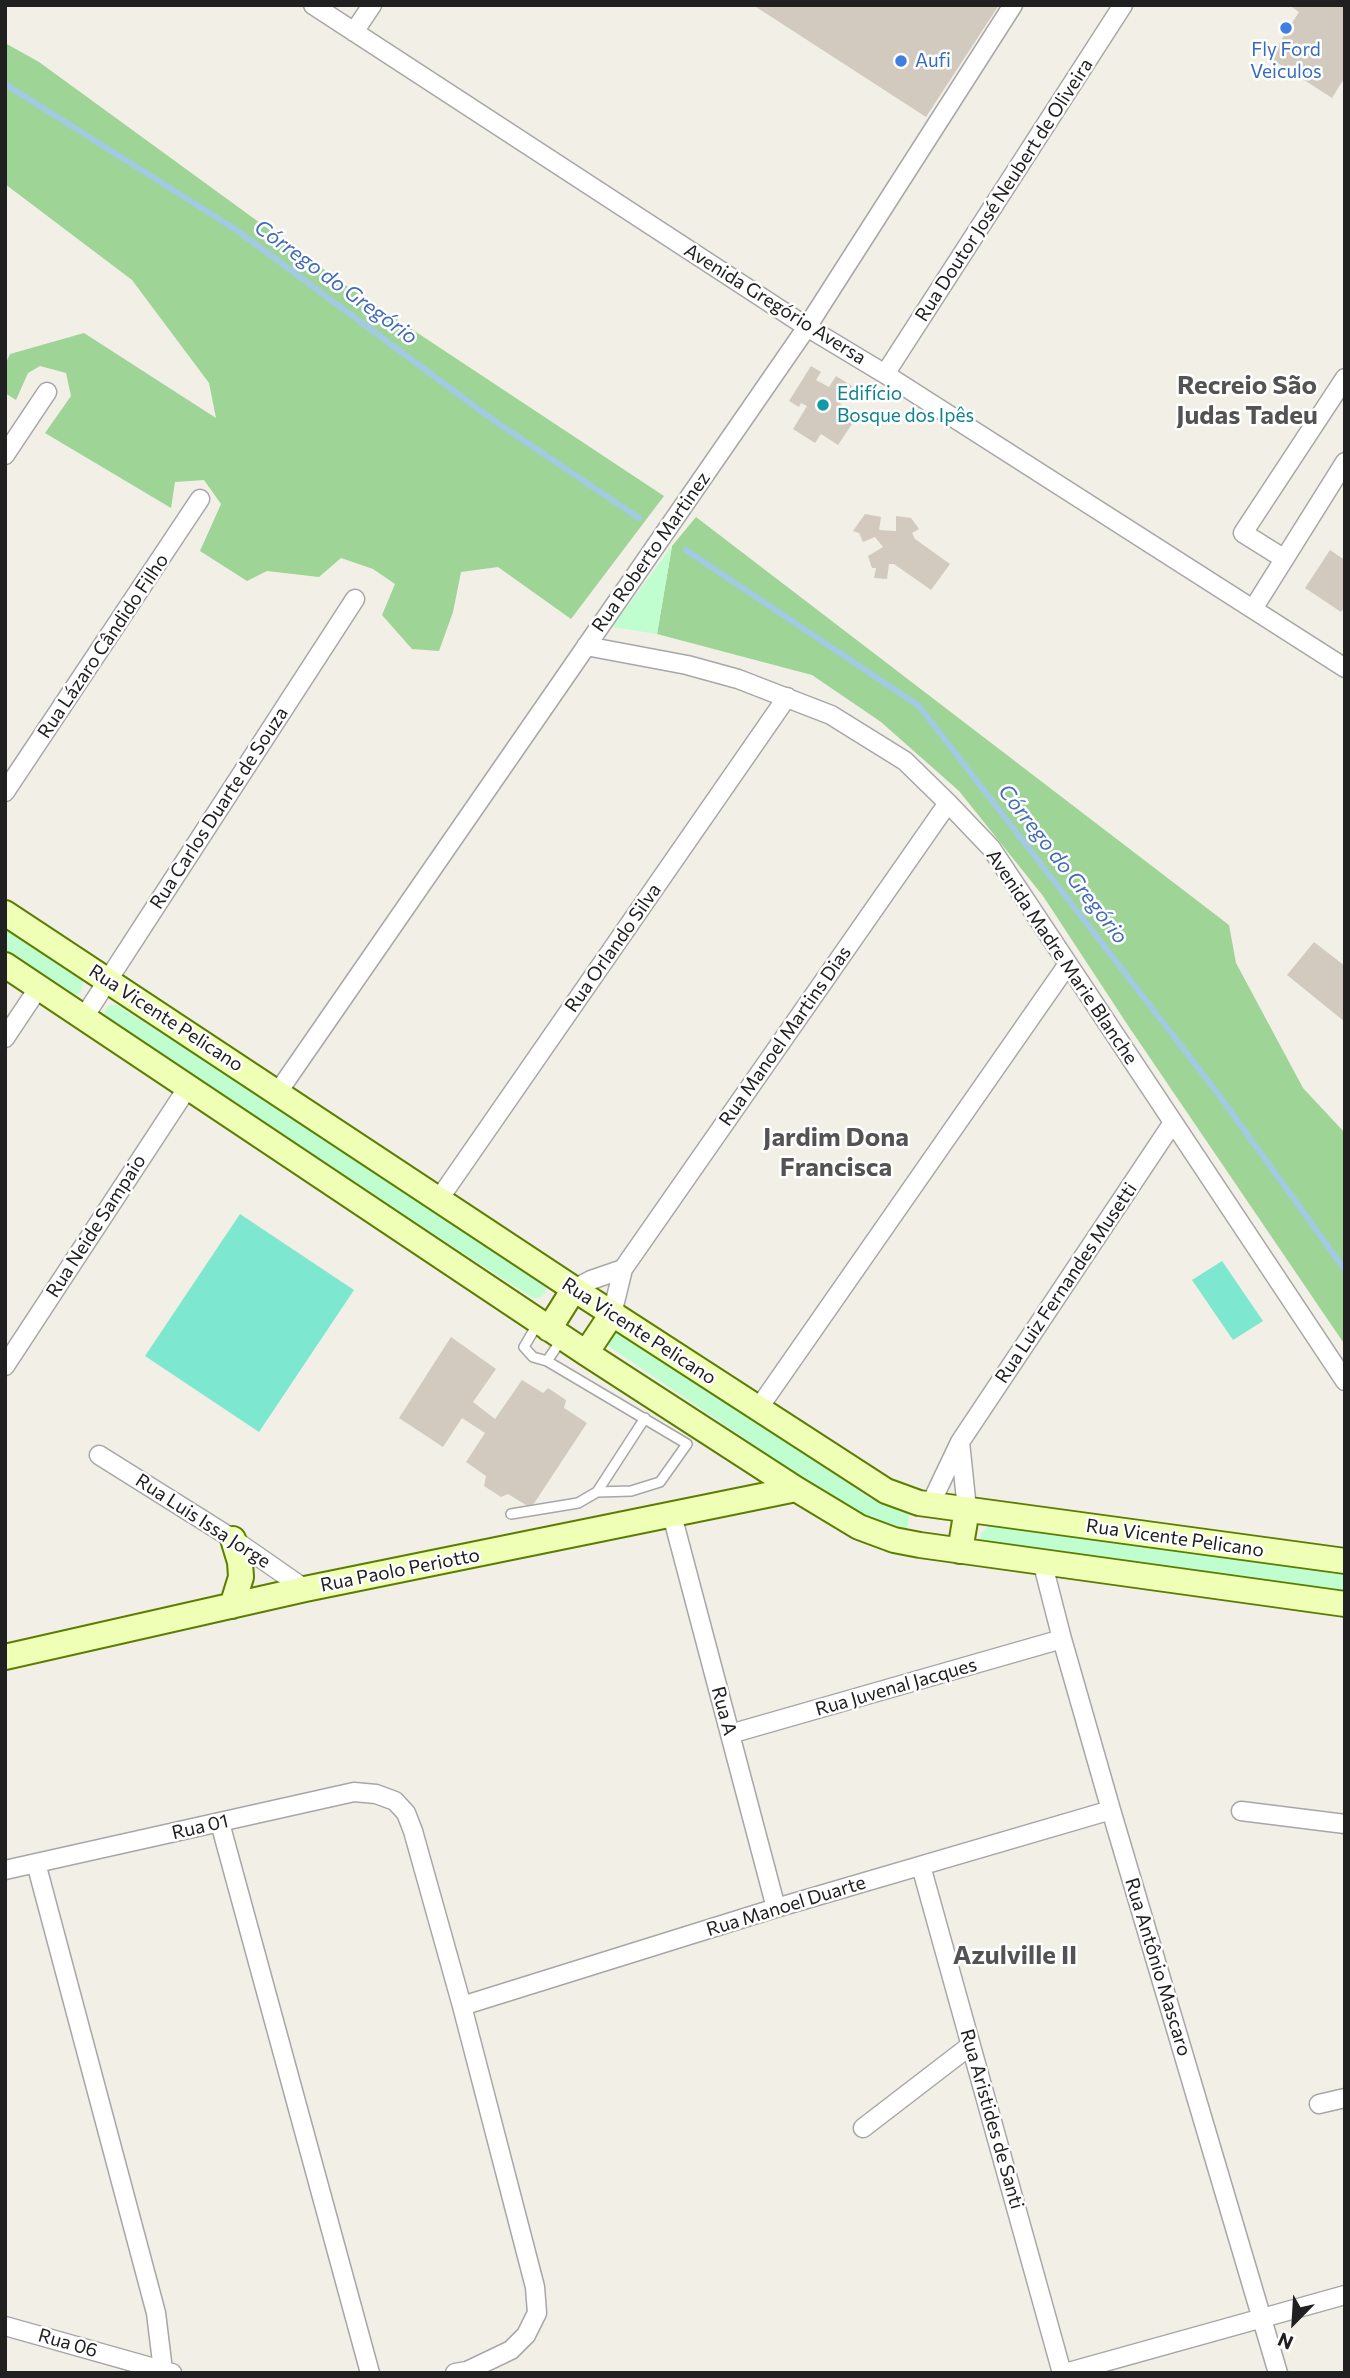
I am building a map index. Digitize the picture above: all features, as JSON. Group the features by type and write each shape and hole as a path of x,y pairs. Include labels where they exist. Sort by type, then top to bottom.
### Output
{"street":[{"name":"Avenida Gregório Aversa","path":"313,5 807,327 1345,668"},
{"path":"354,32 372,5"},
{"name":"Rua Roberto Martinez","path":"278,1092 807,327 1013,5"},
{"name":"Rua Doutor José Neubert de Oliveira","path":"885,374 1123,5"},
{"path":"1283,558 1243,533 1345,378"},
{"path":"5,455 47,392"},
{"path":"1253,609 1345,462"},
{"name":"Rua Lázaro Cândido Filho","path":"5,792 200,499"},
{"name":"Rua Carlos Duarte de Souza","path":"84,1017 355,599"},
{"name":"Avenida Madre Marie Blanche","path":"586,646 687,665 738,679 831,715 905,761 991,848 1345,1381"},
{"name":"Rua Orlando Silva","path":"439,1199 787,697"},
{"name":"Rua Manoel Martins Dias","path":"611,1314 623,1269 948,803"},
{"name":"Rua Vicente Pelicano","path":"5,913 611,1314 886,1491 919,1503 1345,1561"},
{"path":"758,1409 1068,964"},
{"path":"5,965 586,1353 859,1527 894,1540 920,1545 1345,1604"},
{"path":"5,1038 39,987"},
{"name":"Rua Neide Sampaio","path":"5,1366 188,1087"},
{"name":"Rua Luiz Fernandes Musetti","path":"931,1503 960,1442 1172,1124"},
{"path":"550,1329 574,1289 623,1269"},
{"path":"586,1353 611,1314"},
{"path":"960,1442 967,1509 960,1551"},
{"name":"Rua Luis Issa Jorge","path":"99,1455 233,1539 305,1589"},
{"name":"Rua Paolo Periotto","path":"5,1657 305,1589 796,1489"},
{"path":"920,1545 931,1503"},
{"name":"Rua A","path":"672,1515 776,1908"},
{"path":"232,1606 241,1577 233,1539"},
{"name":"Rua Antônio Mascaro","path":"1042,1561 1111,1810 1278,2373"},
{"name":"Rua Juvenal Jacques","path":"730,1734 1062,1639"},
{"name":"Rua 01","path":"5,1870 354,1792 376,1794 395,1801 407,1813 462,2006"},
{"name":"Rua Manoel Duarte","path":"462,2006 776,1908 1111,1810"},
{"path":"1241,1811 1345,1824"},
{"path":"220,1823 370,2373"},
{"path":"37,1863 156,2313 167,2371"},
{"name":"Rua Aristides de Santi","path":"921,1866 1063,2373"},
{"path":"462,2006 535,2287 537,2313 526,2335 511,2350 463,2372"},
{"path":"863,2127 971,2045"},
{"path":"1319,2104 1345,2098"},
{"path":"1063,2373 1345,2295"},
{"name":"Rua 06","path":"5,2326 167,2371"}],"lane":[{"path":"550,1329 524,1347 533,1357 547,1361 687,1444 660,1482 631,1491 597,1492"},
{"path":"547,1361 550,1329"},
{"path":"511,1514 578,1503 597,1492 645,1418"}],"green space":[{"path":"5,43 39,62 348,287 664,496 571,619 498,567 461,572 453,612 439,651 412,649 382,615 395,584 373,569 341,558 319,577 267,571 247,581 200,551 221,504 204,480 175,482 171,508 45,433 71,396 66,373 40,366 28,373 16,400 5,393 5,365 10,354 84,333 216,418 209,383 132,280 5,184"},
{"path":"696,517 1229,925 1236,963 1303,1088 1345,1133 1345,1345 1043,896 959,791 881,722 812,675 657,634 672,546"},
{"path":"672,546 657,634 612,627"},
{"path":"5,924 81,975 83,983 80,993 70,997 5,957"},
{"path":"111,1005 117,1005 545,1278 545,1294 533,1298 110,1027 103,1016"},
{"path":"240,1214 354,1290 259,1432 145,1356"},
{"path":"1222,1261 1263,1321 1233,1340 1192,1280"},
{"path":"625,1330 871,1499 884,1500 910,1513 907,1529 894,1530 863,1519 604,1343 606,1331"},
{"path":"991,1524 1345,1572 1345,1594 986,1545 980,1539 981,1533"}],"building":[{"name":"Aufi","path":"753,5 999,5 926,117"},
{"path":"1289,5 1345,5 1345,77 1332,98 1270,58 1299,12"},
{"name":"Edifício Bosque dos Ipês","path":"811,366 821,372 816,380 829,387 836,376 852,386 840,404 858,415 838,445 821,434 815,443 793,429 807,406 801,403 799,407 789,401"},
{"path":"865,514 881,517 879,530 896,531 896,516 911,518 919,529 912,533 915,539 950,564 931,590 894,564 889,564 887,579 874,578 876,568 872,568 868,556 883,547 875,537 863,542 859,533 853,531"},
{"path":"1330,550 1345,560 1345,606 1341,612 1305,588"},
{"path":"1314,942 1345,966 1345,1022 1287,975"},
{"path":"451,1337 496,1369 473,1402 495,1419 522,1380 543,1393 548,1388 566,1400 564,1408 587,1423 531,1508 508,1494 501,1497 484,1486 486,1476 466,1462 485,1433 462,1418 443,1447 399,1418"}],"waterway":[{"name":"Córrego do Gregório","path":"5,84 235,229 496,422 639,518"},
{"name":"Córrego do Gregório","path":"686,550 919,706 1219,1095 1345,1270"}],"place":[{"name":"Fly Ford Veiculos","path":"1286,28"},
{"name":"Aufi","path":"901,61"},
{"name":"Edifício Bosque dos Ipês","path":"823,405"}],"district":[{"name":"Recreio São Judas Tadeu","path":"1247,400"},
{"name":"Jardim Dona Francisca","path":"836,1152"},
{"name":"Azulville II","path":"1015,1955"}]}
